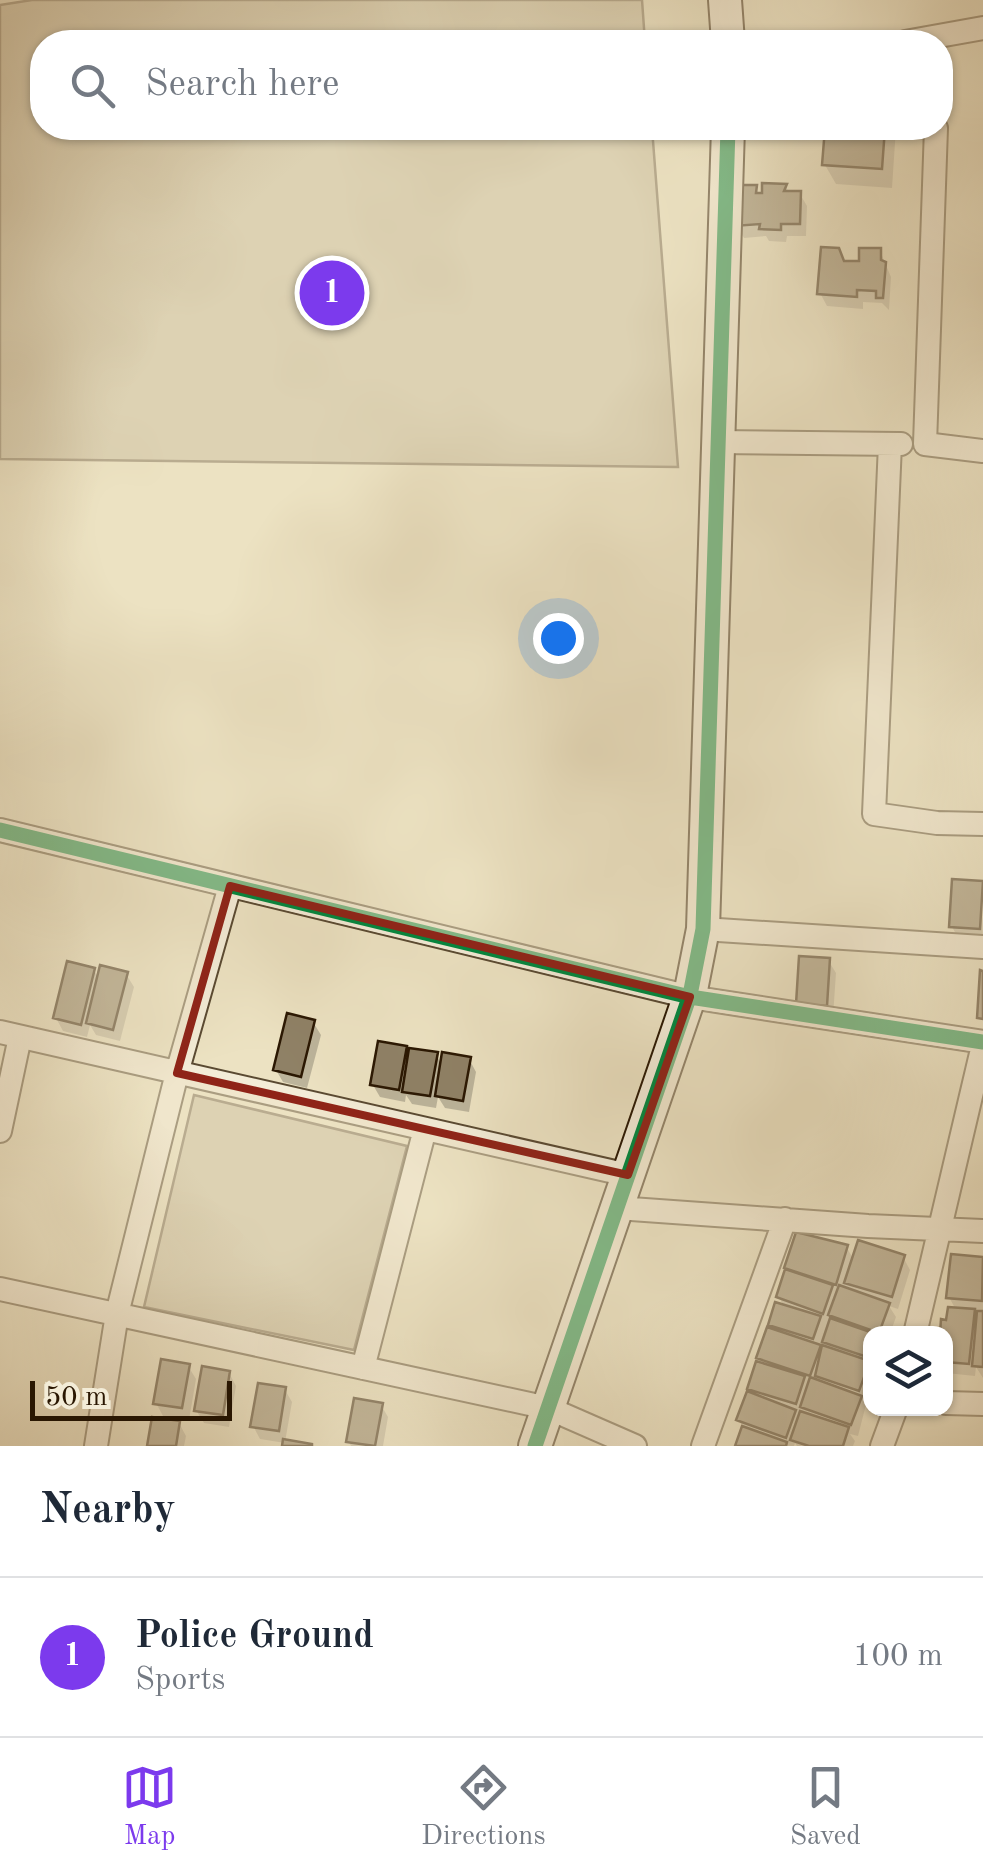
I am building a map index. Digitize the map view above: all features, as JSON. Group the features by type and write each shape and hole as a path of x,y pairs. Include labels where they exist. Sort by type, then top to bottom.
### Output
{"street":[{"path":"725,0 727,30"},
{"path":"953,36 983,28"},
{"path":"535,1446 690,997 704,929 728,140"},
{"path":"925,444 936,140"},
{"path":"717,442 925,444 983,451"},
{"path":"890,444 874,814 937,823 983,824"},
{"path":"0,830 690,997 983,1044 917,1326"},
{"path":"96,1446 117,1314 177,1073 230,886"},
{"path":"704,929 983,946"},
{"path":"0,1131 10,1035 628,1175"},
{"path":"363,1368 425,1128"},
{"path":"617,1208 983,1230"},
{"path":"702,1446 785,1219"},
{"path":"0,1289 548,1408 635,1446"},
{"path":"953,1404 983,1404"},
{"path":"882,1446 893,1416"}],"highlighted area":[{"path":"230,886 690,997 628,1175 177,1073"}],"shaded area":[{"path":"32,0 642,0 644,30 30,30 30,140 653,140 678,467 0,459 0,5"},
{"path":"194,1095 407,1146 354,1350 144,1307"}],"building":[{"path":"824,140 884,140 882,169 822,165"},
{"path":"762,183 787,184 784,191 801,191 800,224 781,224 781,230 759,229 760,224 734,226 736,185 757,185 756,193 762,193"},
{"path":"821,247 839,248 844,261 859,261 859,248 881,248 881,260 886,262 883,298 876,298 876,291 857,290 857,297 817,294"},
{"path":"952,879 983,881 980,929 949,927"},
{"path":"799,956 830,958 827,1006 796,1004"},
{"path":"67,961 95,968 81,1025 53,1018"},
{"path":"100,965 128,972 113,1030 86,1023"},
{"path":"980,970 983,971 983,1019 977,1018"},
{"path":"287,1013 315,1020 301,1077 273,1070"},
{"path":"378,1041 407,1046 399,1090 370,1085"},
{"path":"409,1048 438,1052 430,1096 402,1092"},
{"path":"442,1052 471,1057 463,1101 435,1096"},
{"path":"796,1232 848,1245 836,1285 784,1268"},
{"path":"858,1240 905,1255 892,1297 844,1283"},
{"path":"951,1254 983,1257 982,1301 946,1298"},
{"path":"785,1269 833,1285 823,1314 776,1297"},
{"path":"839,1285 890,1303 882,1326 863,1327 828,1315"},
{"path":"775,1302 821,1316 813,1339 768,1325"},
{"path":"948,1307 975,1309 969,1364 953,1363 953,1326 941,1326 941,1319 946,1320"},
{"path":"977,1311 983,1311 983,1367 972,1366"},
{"path":"830,1318 863,1329 863,1356 822,1342"},
{"path":"767,1327 821,1345 810,1376 756,1358"},
{"path":"822,1345 863,1359 859,1391 815,1376"},
{"path":"161,1359 190,1364 182,1408 153,1404"},
{"path":"756,1361 805,1376 796,1404 747,1389"},
{"path":"202,1366 230,1371 223,1415 194,1411"},
{"path":"810,1377 862,1396 851,1425 800,1407"},
{"path":"258,1383 286,1387 279,1431 250,1427"},
{"path":"747,1391 796,1410 786,1438 736,1420"},
{"path":"354,1398 383,1403 375,1446 346,1442"},
{"path":"800,1411 849,1427 843,1446 809,1446 790,1440"},
{"path":"152,1417 180,1421 176,1446 147,1446"},
{"path":"742,1426 787,1442 786,1446 735,1446"},
{"path":"283,1439 312,1444 312,1446 282,1446"}],"cycle path":[{"path":"535,1446 690,995 703,929 728,140"},
{"path":"0,830 690,997 983,1042"}],"place":[{"name":"Police Ground","path":"332,293"}]}
